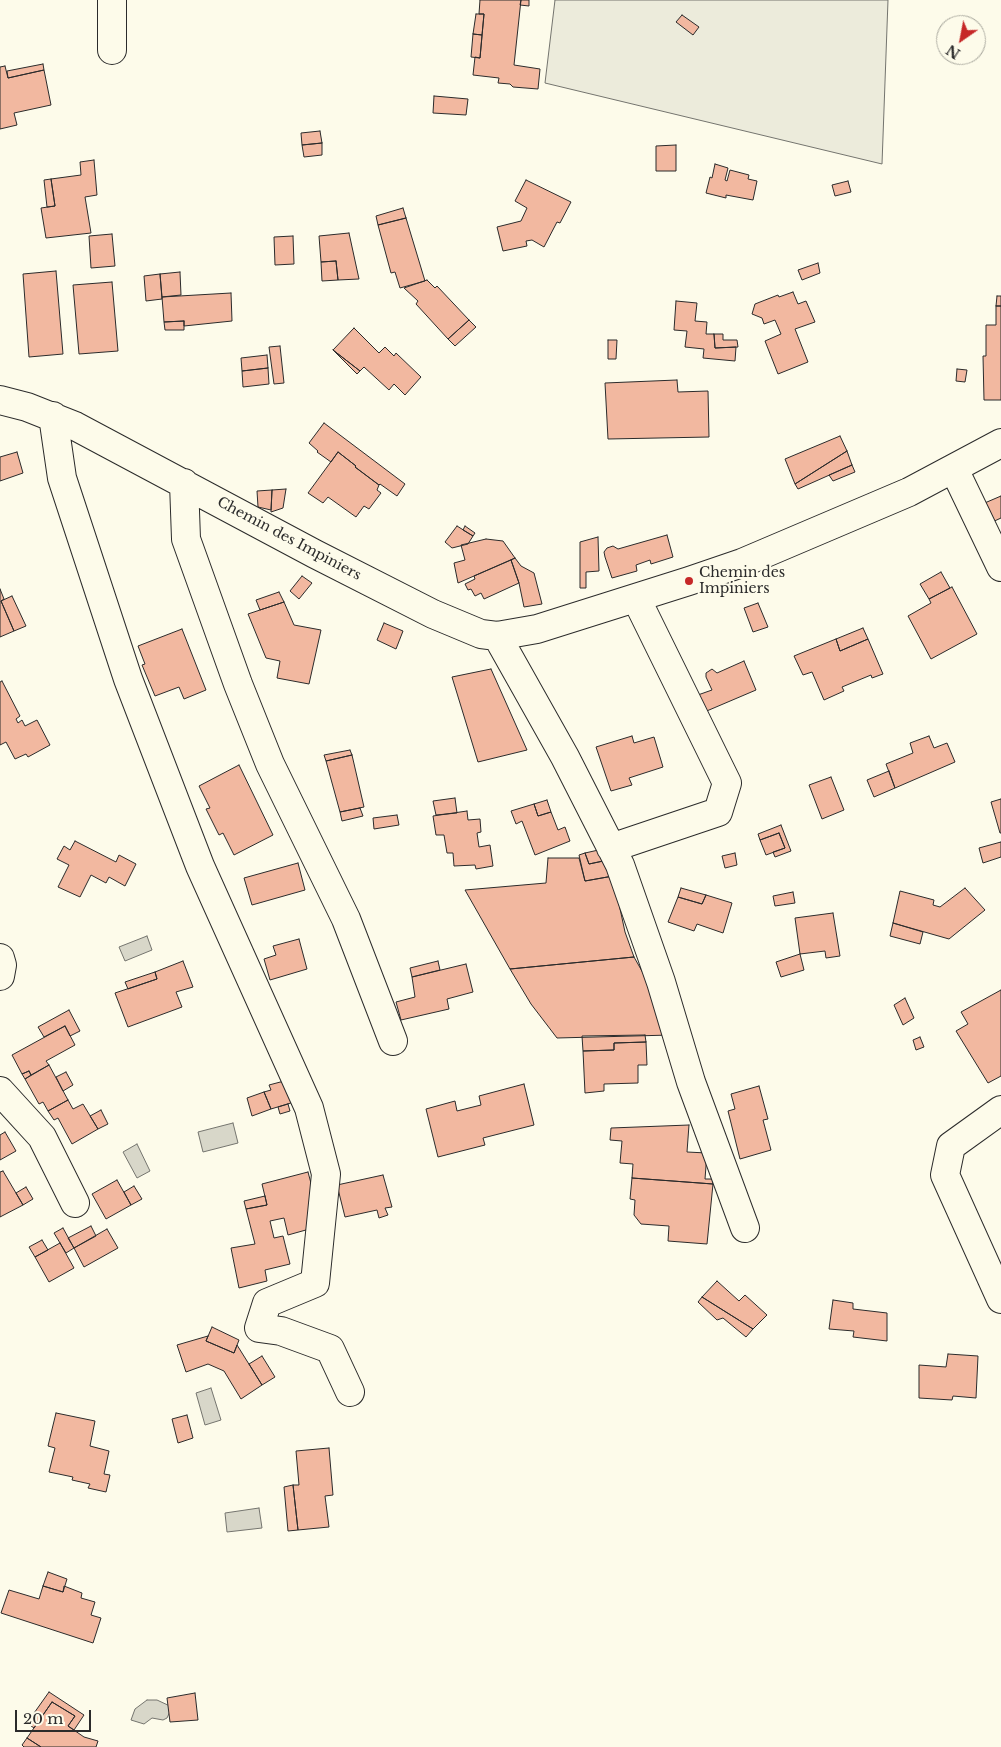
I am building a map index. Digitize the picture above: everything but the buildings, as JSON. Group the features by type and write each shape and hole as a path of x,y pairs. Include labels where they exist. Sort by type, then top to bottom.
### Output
{"street":[{"path":"112,0 112,50"},
{"name":"Chemin des Impiniers","path":"0,400 53,416 433,614 460,627 481,634 497,636 537,629 742,563 909,492 954,470 1001,443"},
{"path":"53,416 62,478 128,679 200,866 309,1108 326,1174 315,1283 266,1303 259,1328 280,1331 330,1349 350,1392"},
{"path":"954,470 1001,567"},
{"path":"184,483 186,539 238,684 270,764 346,919 393,1041"},
{"path":"611,848 718,812 727,783 636,598"},
{"path":"497,636 565,757 620,865 661,982 691,1082 745,1228"},
{"path":"0,958 2,964 0,976"},
{"path":"0,1091 42,1138 75,1203"},
{"path":"1001,1110 951,1146 945,1175 1001,1298"}],"shaded area":[{"path":"555,0 888,0 882,164 545,83"},
{"path":"147,936 152,950 125,961 119,947"},
{"path":"233,1123 238,1143 203,1152 198,1132"},
{"path":"137,1144 150,1171 137,1178 123,1152"},
{"path":"211,1388 221,1420 205,1425 196,1393"},
{"path":"259,1508 262,1528 227,1532 225,1513"},
{"path":"147,1700 157,1700 172,1707 167,1718 163,1720 152,1718 144,1724 131,1720 135,1709"}],"place":[{"name":"Chemin des Impiniers","path":"689,581"}]}
